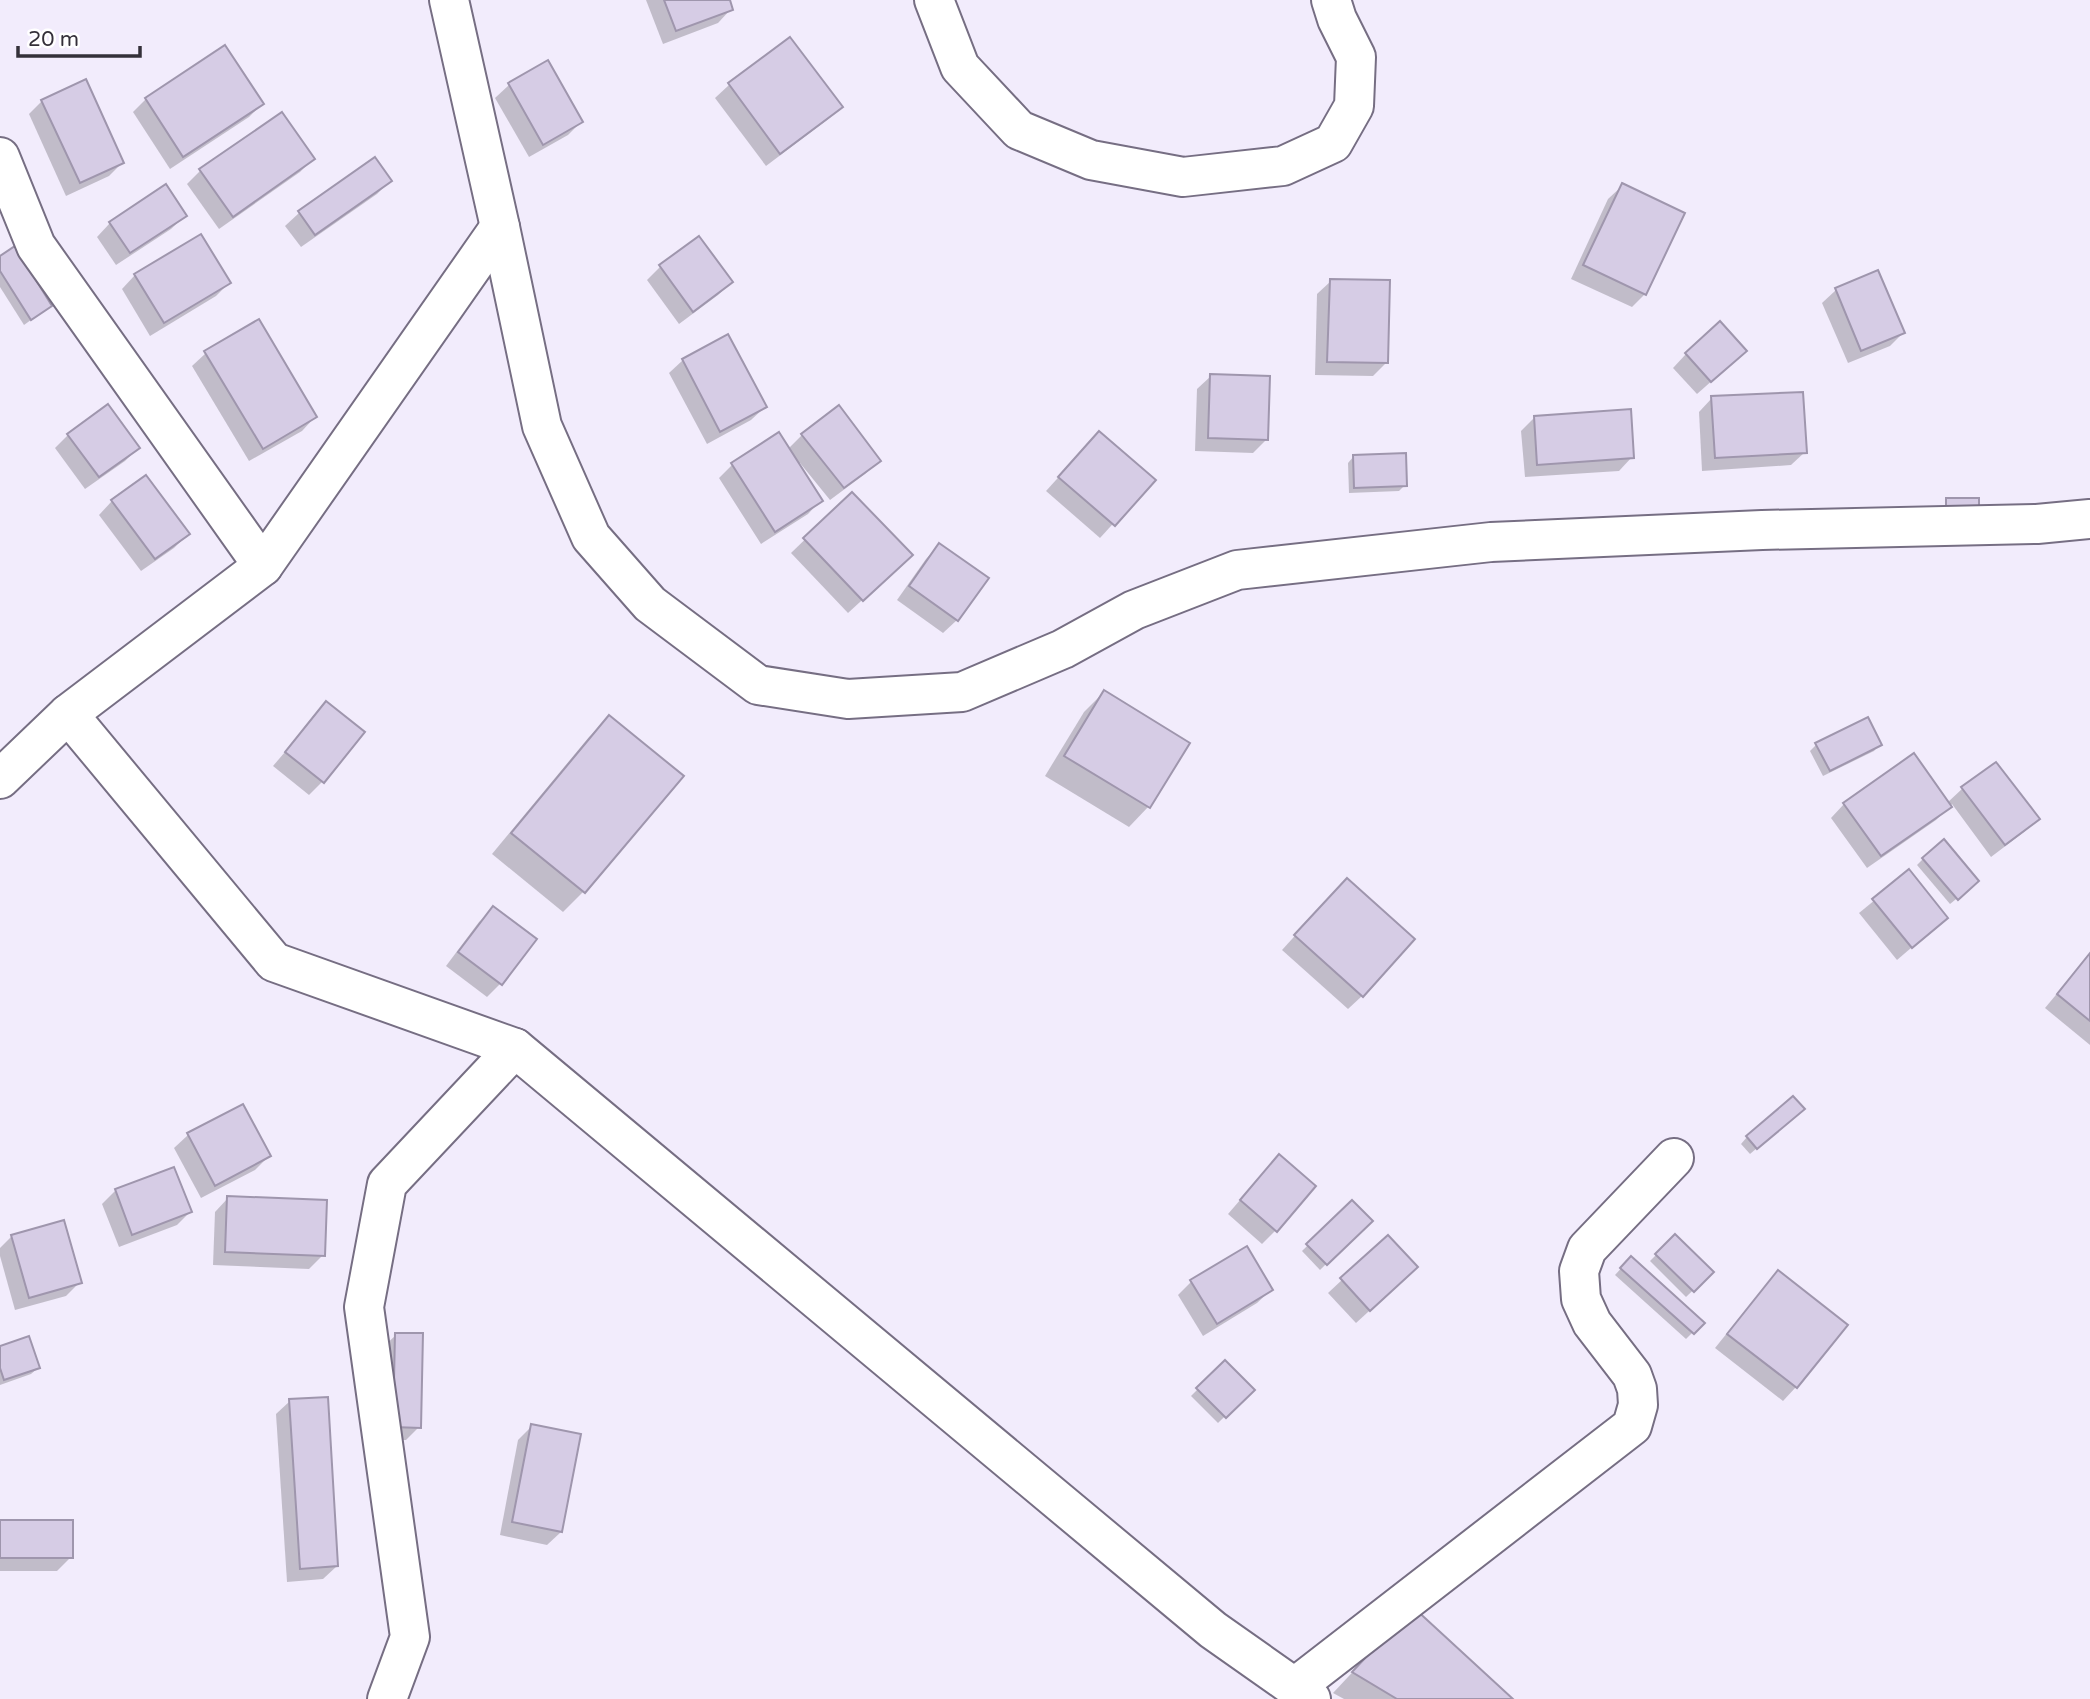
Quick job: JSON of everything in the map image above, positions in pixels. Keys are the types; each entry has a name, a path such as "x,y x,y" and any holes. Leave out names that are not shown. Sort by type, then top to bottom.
{"street":[{"path":"449,0 542,426 591,537 650,604 758,685 848,699 962,692 1063,649 1134,610 1237,570 1491,542 1762,530 2037,524 2090,519"},
{"path":"934,0 960,66 1019,130 1091,160 1183,177 1283,166 1333,143 1354,106 1356,57 1337,19 1331,0"},
{"path":"0,157 36,246 263,566"},
{"path":"0,779 68,714 263,566 500,228"},
{"path":"68,714 274,962 515,1048 1213,1630 1303,1693 1632,1426 1638,1405 1637,1389 1632,1375 1592,1323 1581,1299 1580,1271 1587,1249 1674,1158"},
{"path":"387,1699 410,1637 364,1307 387,1184 515,1048"}],"building":[{"path":"664,0 730,0 733,10 676,31"},
{"path":"790,37 843,107 780,154 728,83"},
{"path":"225,45 264,104 183,157 145,98"},
{"path":"548,60 583,122 543,145 508,83"},
{"path":"86,79 124,163 80,183 41,100"},
{"path":"282,112 315,159 233,217 199,169"},
{"path":"375,157 392,181 315,235 298,211"},
{"path":"1622,183 1685,213 1646,295 1583,265"},
{"path":"166,184 187,216 130,253 109,222"},
{"path":"201,234 231,283 164,323 134,274"},
{"path":"699,236 733,282 693,312 659,265"},
{"path":"15,246 52,306 31,320 0,271 0,256"},
{"path":"1878,270 1905,333 1861,351 1835,288"},
{"path":"1330,279 1390,280 1388,363 1327,362"},
{"path":"259,319 317,417 263,449 204,351"},
{"path":"1720,321 1747,351 1711,382 1685,353"},
{"path":"728,334 767,407 720,432 682,359"},
{"path":"1210,374 1270,376 1268,440 1208,438"},
{"path":"1803,392 1807,453 1715,458 1711,396"},
{"path":"108,404 140,448 99,477 67,434"},
{"path":"839,405 881,461 844,488 801,434"},
{"path":"1631,409 1634,458 1537,465 1534,416"},
{"path":"1099,431 1156,480 1115,526 1058,477"},
{"path":"779,432 823,501 775,532 731,463"},
{"path":"1406,453 1407,486 1354,488 1353,455"},
{"path":"146,475 190,534 155,559 111,500"},
{"path":"852,492 913,555 863,601 803,538"},
{"path":"1946,498 1979,498 1979,521 1946,521"},
{"path":"939,543 989,578 958,621 909,586"},
{"path":"1104,690 1190,743 1150,808 1064,756"},
{"path":"326,701 365,732 324,783 285,752"},
{"path":"609,715 684,776 585,893 511,833"},
{"path":"1868,717 1882,745 1830,771 1815,743"},
{"path":"1914,753 1952,807 1881,856 1843,803"},
{"path":"1996,762 2040,819 2005,845 1961,787"},
{"path":"1944,839 1979,881 1958,900 1922,858"},
{"path":"1909,869 1948,918 1912,948 1872,899"},
{"path":"1347,878 1415,939 1363,997 1294,935"},
{"path":"493,906 537,939 502,985 458,952"},
{"path":"2090,953 2090,1021 2057,994"},
{"path":"1793,1096 1805,1109 1757,1149 1746,1136"},
{"path":"243,1104 271,1156 215,1186 187,1133"},
{"path":"1279,1154 1316,1186 1277,1232 1240,1200"},
{"path":"174,1167 192,1212 132,1235 115,1189"},
{"path":"227,1196 327,1200 325,1256 225,1252"},
{"path":"1352,1200 1373,1221 1327,1265 1306,1244"},
{"path":"64,1220 82,1283 29,1298 11,1235"},
{"path":"1675,1234 1714,1272 1694,1292 1655,1254"},
{"path":"1388,1235 1418,1267 1370,1311 1340,1278"},
{"path":"1247,1246 1273,1290 1217,1324 1190,1280"},
{"path":"1631,1256 1705,1323 1694,1334 1620,1268"},
{"path":"1778,1270 1848,1325 1797,1388 1727,1334"},
{"path":"395,1333 423,1333 421,1428 393,1427"},
{"path":"29,1336 40,1368 4,1380 0,1368 0,1346"},
{"path":"1225,1360 1255,1390 1226,1418 1196,1388"},
{"path":"328,1397 338,1566 300,1569 289,1399"},
{"path":"531,1424 581,1434 562,1532 512,1522"},
{"path":"0,1520 73,1520 73,1558 0,1558"},
{"path":"1413,1607 1513,1699 1397,1699 1352,1672"}]}
